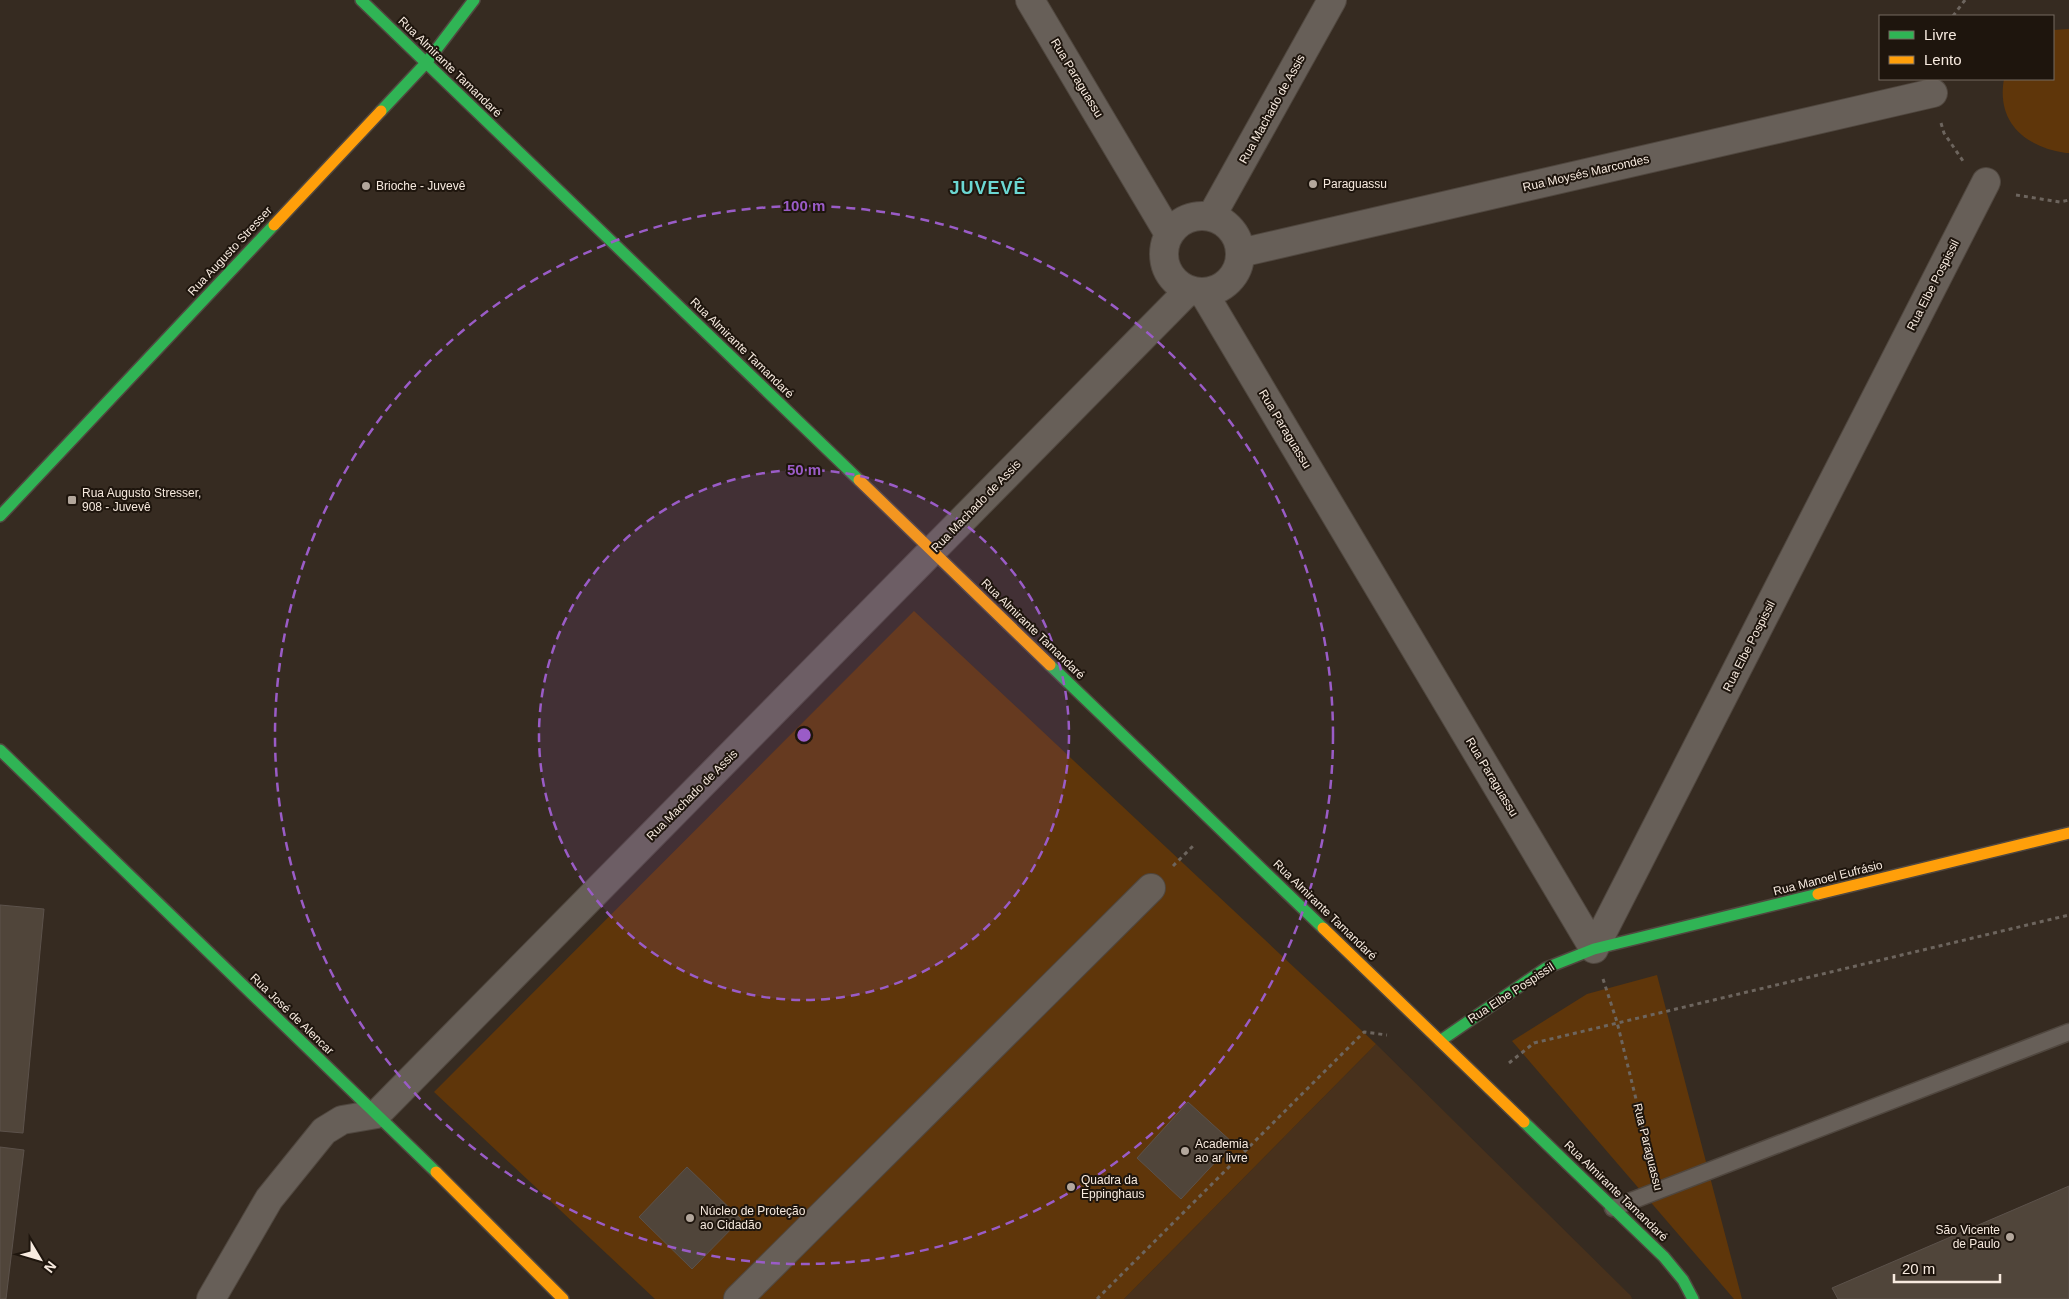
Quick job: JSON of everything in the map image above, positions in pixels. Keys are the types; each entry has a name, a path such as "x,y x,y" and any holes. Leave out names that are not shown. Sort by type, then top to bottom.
{"main road":[{"name":"Rua Almirante Tamandaré","path":"361,0 1664,1257 1683,1280 1693,1299"},
{"name":"Rua Augusto Stresser","path":"0,516 426,63 474,0"},
{"name":"Rua José de Alencar","path":"0,750 377,1114 564,1299"},
{"name":"Rua Manoel Eufrásio","path":"1594,949 2069,833"},
{"name":"Rua Elbe Pospissil","path":"1440,1041 1546,968 1564,959 1594,949"}],"street":[{"name":"Rua Paraguassu","path":"1030,0 1169,234"},
{"name":"Rua Machado de Assis","path":"1211,217 1332,0"},
{"name":"Rua Moysés Marcondes","path":"1240,253 1933,93"},
{"name":"Rua Elbe Pospissil","path":"1594,949 1986,182"},
{"path":"1199,216 1211,217 1223,222 1232,230 1238,241 1240,253 1238,265 1225,284 1196,291 1179,285 1171,277 1166,267 1164,256 1169,234 1177,225 1199,216"},
{"name":"Rua Paraguassu","path":"1196,291 1594,949"},
{"name":"Rua Machado de Assis","path":"377,1114 932,551 1196,291"},
{"path":"738,1299 1151,888"},
{"path":"211,1299 269,1199 324,1131 342,1120 377,1114"}],"lane":[{"path":"1613,1208 2069,1032"}],"path":[{"path":"1955,15 1965,0"},
{"path":"1151,888 1215,824"},
{"path":"1534,1044 1617,1022 2069,915"},
{"name":"Rua Paraguassu","path":"1594,949 1617,1022 1659,1190"},
{"path":"1097,1299 1364,1032 1440,1041"}],"shaded area":[{"path":"2069,29 2069,153 2052,150 2027,139 2010,120 2005,108 2003,95 2004,80 2054,80 2054,30"},
{"path":"914,611 1376,1044 1124,1299 655,1299 434,1092"},
{"path":"1657,975 1742,1299 1734,1299 1512,1041 1587,994"},
{"path":"1376,1044 1631,1296 1632,1299 1124,1299"}],"building":[{"path":"0,905 44,909 23,1133 0,1131"},
{"name":"Academia ao ar livre","path":"1188,1102 1233,1143 1181,1199 1137,1158"},
{"path":"0,1147 24,1150 6,1299 0,1299"},
{"name":"Núcleo de Proteção ao Cidadão","path":"687,1167 741,1219 692,1269 639,1217"},
{"name":"São Vicente de Paulo","path":"2069,1186 2069,1299 1838,1299 1832,1288"}],"traffic: fast":[{"path":"361,0 859,480"},
{"path":"381,111 426,63 474,0"},
{"path":"0,516 274,225"},
{"path":"1050,665 1323,928"},
{"path":"0,750 436,1172"},
{"path":"1440,1041 1546,968 1594,949 1818,894"},
{"path":"1524,1122 1664,1257 1683,1280 1693,1299"}],"traffic: slow":[{"path":"274,225 381,111"},
{"path":"859,480 1050,665"},
{"path":"1818,894 2069,833"},
{"path":"1323,928 1524,1122"},
{"path":"436,1172 563,1299"}],"place":[{"name":"Paraguassu","path":"1313,184"},
{"name":"Brioche - Juvevê","path":"366,186"},
{"name":"Rua Augusto Stresser, 908 - Juvevê","path":"72,500"},
{"name":"Academia ao ar livre","path":"1185,1151"},
{"name":"Quadra da Eppinghaus","path":"1071,1187"},
{"name":"Núcleo de Proteção ao Cidadão","path":"690,1218"},
{"name":"São Vicente de Paulo","path":"2010,1237"}],"district":[{"name":"JUVEVÊ","path":"988,188"}]}
